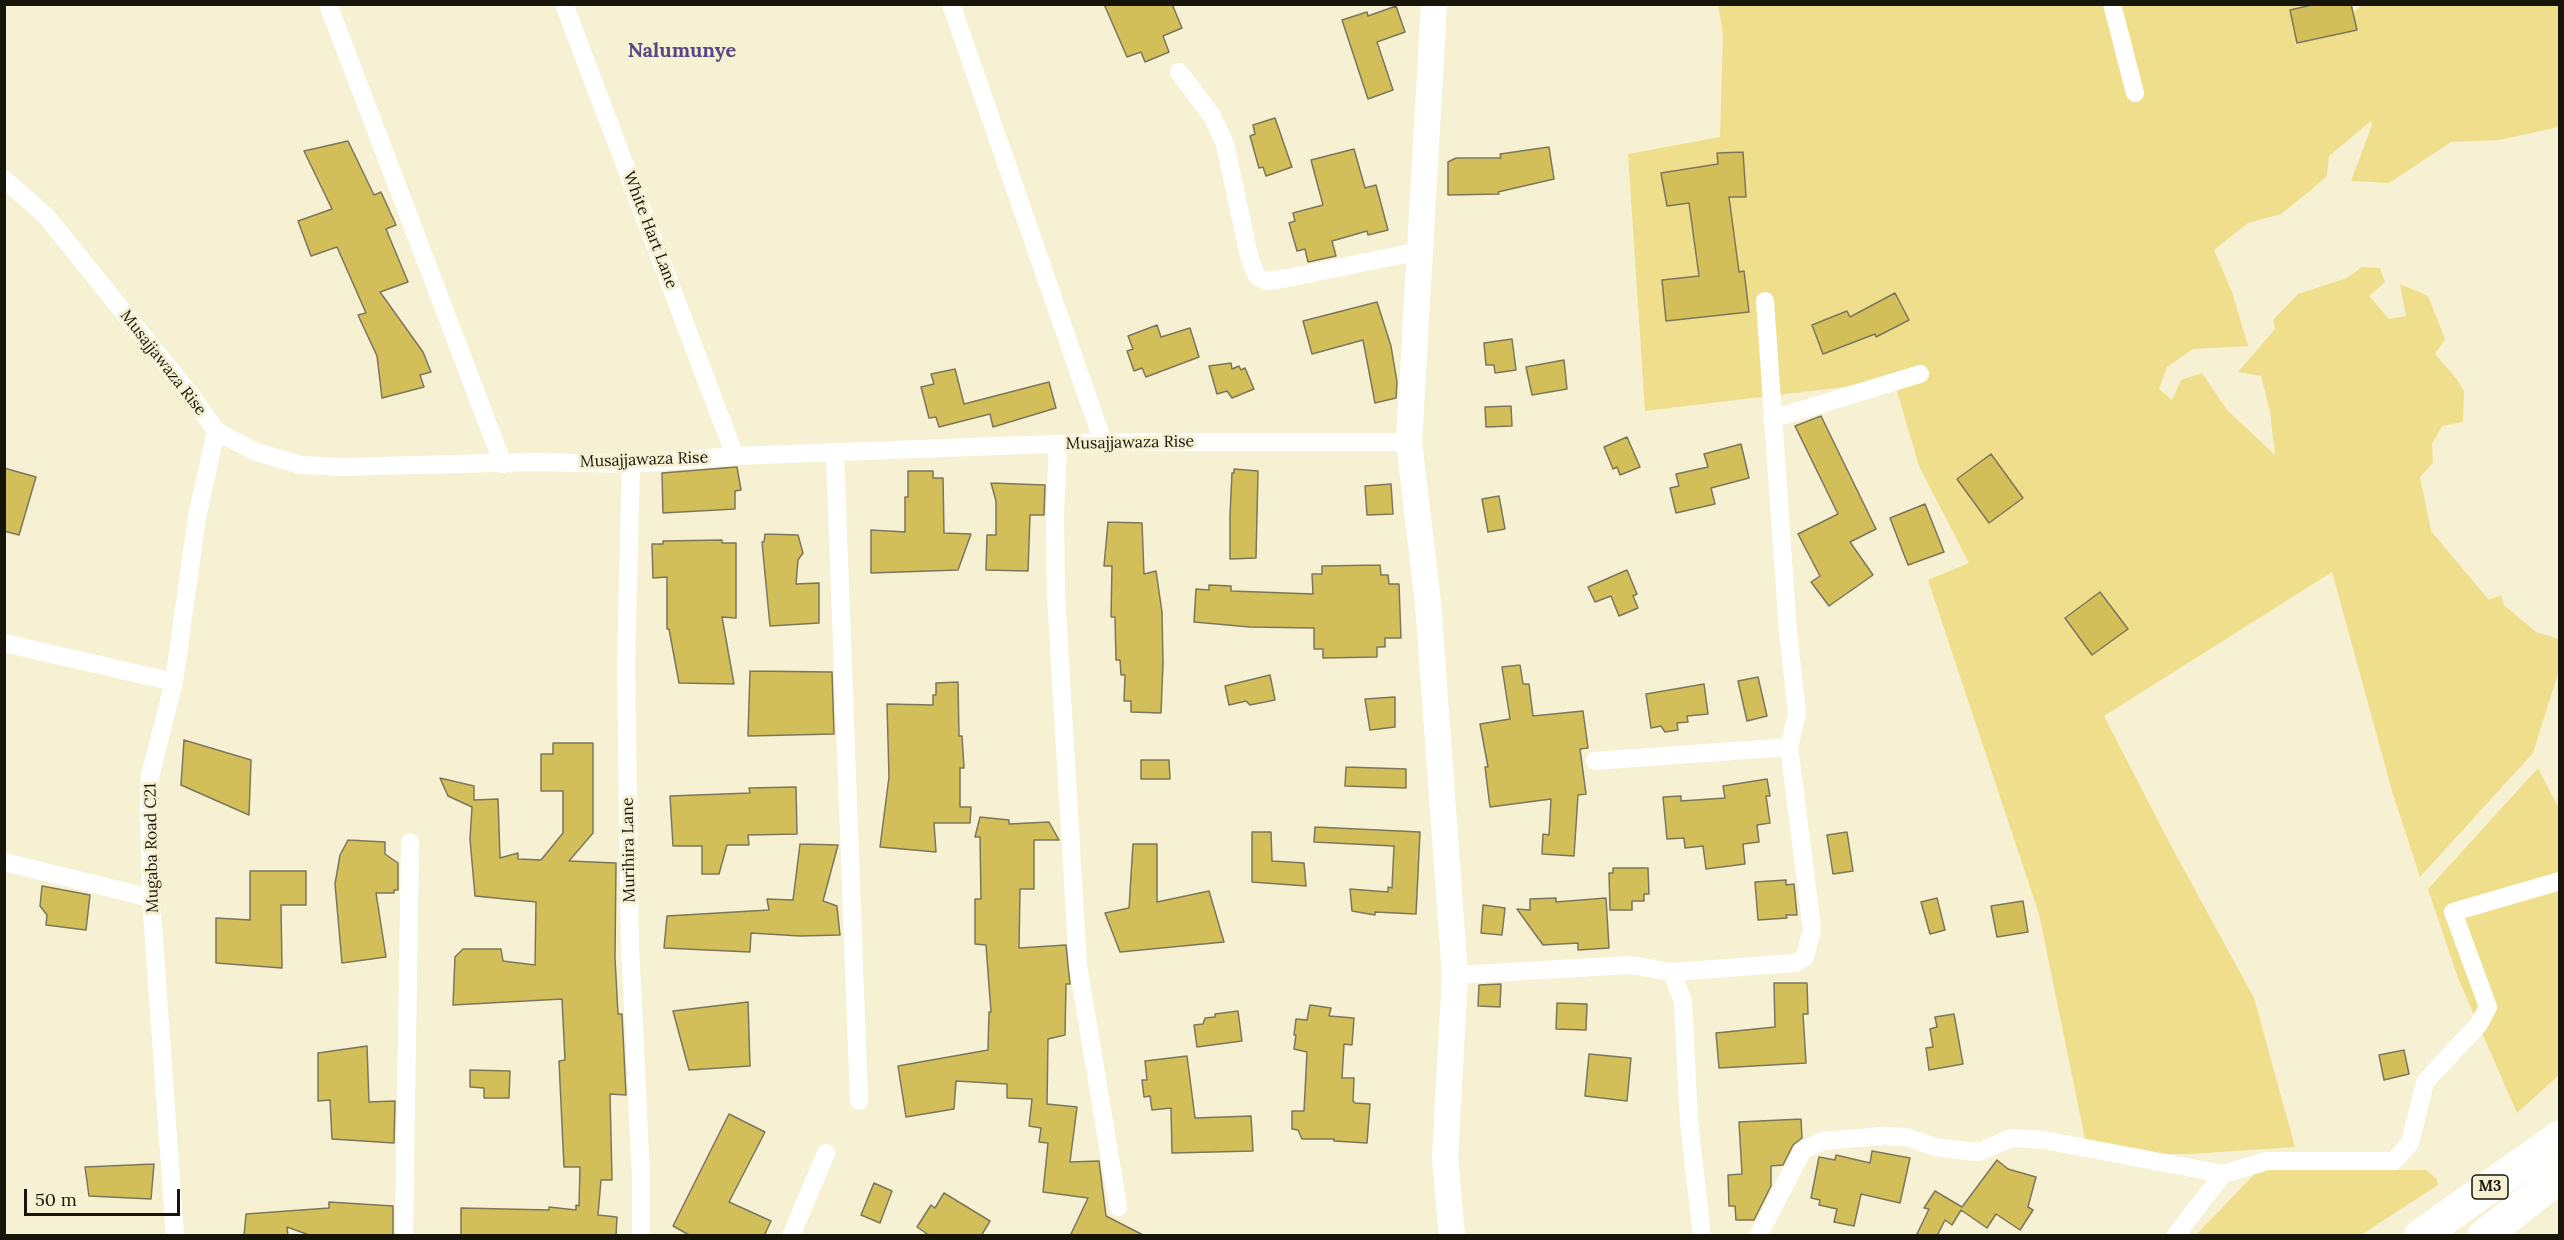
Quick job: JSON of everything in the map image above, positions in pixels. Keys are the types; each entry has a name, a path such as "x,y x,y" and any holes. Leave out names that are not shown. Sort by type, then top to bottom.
{"highway":[{"name":"M3","path":"2420,1236 2559,1137"},
{"name":"M3","path":"2484,1236 2559,1176"}],"street":[{"path":"328,4 503,464"},
{"name":"White Hart Lane","path":"564,4 735,456"},
{"path":"951,4 1103,442"},
{"path":"1434,4 1409,441 1428,603 1455,975 1445,1158 1452,1236"},
{"path":"2112,4 2135,93"},
{"path":"1179,72 1212,116 1225,144 1250,260 1257,276 1266,281 1282,279 1420,251"},
{"name":"Musajjawaza Rise","path":"4,179 46,216 193,398 216,431 256,452 301,465 342,467 533,462 631,464 735,456 835,454 1103,442 1409,441"},
{"path":"1455,975 1631,965 1672,972 1796,963 1805,957 1812,929 1789,747 1797,713 1772,419 1765,301"},
{"path":"1772,419 1920,374"},
{"name":"Mugaba Road C21","path":"175,1236 151,898 150,776 174,682 197,517 216,431"},
{"path":"1058,444 1055,514 1056,596 1078,965 1118,1207"},
{"path":"835,454 859,1101"},
{"name":"Murihira Lane","path":"631,464 626,665 630,944 641,1177 641,1236"},
{"path":"4,643 174,682"},
{"path":"1595,760 1789,747"},
{"path":"404,1236 410,842"},
{"path":"4,862 151,898"},
{"path":"1758,1236 1799,1155 1803,1150 1823,1141 1883,1136 1906,1137 1935,1147 1973,1152 2011,1138 2044,1140 2223,1174 2267,1161 2394,1161 2410,1143 2425,1082 2479,1024 2488,1007 2452,912 2559,881"},
{"path":"1672,972 1683,1002 1689,1122 1702,1236"},
{"path":"791,1236 826,1153"},
{"path":"2175,1236 2223,1174"}],"shaded area":[{"path":"2312,4 2339,29 2359,5 2559,5 2559,127 2499,140 2451,142 2389,183 2351,181 2372,125 2371,121 2329,156 2327,176 2311,190 2281,214 2248,223 2214,250 2232,292 2248,346 2193,349 2167,367 2159,389 2172,400 2181,380 2202,373 2227,410 2275,455 2270,411 2261,376 2238,372 2275,329 2273,320 2298,294 2347,278 2362,267 2380,268 2385,282 2369,296 2389,319 2406,316 2400,284 2428,296 2445,339 2435,354 2464,391 2463,422 2442,426 2432,444 2433,463 2420,477 2431,531 2489,600 2501,595 2504,605 2536,632 2559,639 2559,670 2533,753 2420,877 2392,791 2332,572 2104,716 2254,998 2295,1147 2191,1154 2088,1154 2039,914 1928,580 1969,563 1919,466 1894,381 1645,411 1628,154 1720,137 1723,34 1718,5"},
{"path":"2538,768 2559,809 2559,1075 2517,1113 2458,978 2428,889"},
{"path":"2267,1161 2343,1170 2426,1170 2437,1179 2438,1185 2361,1235 2195,1236"}],"building":[{"path":"1104,4 1172,4 1182,28 1163,36 1169,52 1145,62 1141,52 1127,57"},
{"path":"2316,4 2351,4 2357,30 2297,43 2290,10"},
{"path":"1396,6 1405,32 1377,42 1393,90 1368,99 1342,20 1367,12 1368,16"},
{"path":"1275,118 1292,167 1266,176 1263,167 1259,168 1250,136 1255,134 1253,125"},
{"path":"348,141 374,195 381,192 396,225 386,229 408,282 380,292 423,352 431,372 420,375 424,387 382,398 377,356 358,315 366,313 337,247 311,256 298,221 332,209 304,151"},
{"path":"1549,147 1554,179 1498,192 1499,194 1448,195 1448,162 1456,158 1501,158 1500,154"},
{"path":"1354,149 1365,188 1376,185 1388,230 1368,235 1367,231 1332,241 1336,256 1308,262 1305,249 1297,251 1289,223 1295,221 1293,213 1323,205 1311,160"},
{"path":"1743,152 1746,197 1729,197 1739,272 1744,271 1749,312 1666,321 1662,280 1699,276 1689,203 1667,206 1661,173 1718,164 1717,153"},
{"path":"1895,293 1909,320 1876,337 1875,334 1823,354 1812,325 1847,311 1850,317"},
{"path":"1377,302 1391,346 1397,382 1396,398 1375,403 1363,340 1312,354 1303,321"},
{"path":"1157,325 1161,337 1190,328 1199,357 1146,377 1142,368 1134,371 1127,351 1133,349 1128,336"},
{"path":"1512,339 1516,370 1495,373 1494,365 1486,365 1484,343"},
{"path":"1564,360 1567,389 1532,395 1526,367"},
{"path":"1231,363 1232,369 1239,366 1241,370 1245,368 1254,389 1232,398 1227,391 1217,394 1209,366"},
{"path":"955,369 964,404 1049,382 1056,408 993,427 990,414 939,427 936,417 929,418 921,387 934,384 931,374"},
{"path":"1511,406 1512,426 1486,427 1485,407"},
{"path":"1821,416 1876,529 1850,542 1873,575 1829,606 1811,582 1820,576 1798,534 1838,514 1795,426"},
{"path":"1627,437 1640,467 1620,475 1617,467 1613,469 1604,447"},
{"path":"1741,444 1749,478 1711,488 1715,504 1676,513 1670,488 1679,486 1676,474 1708,467 1704,454"},
{"path":"1991,454 2023,498 1989,523 1957,479"},
{"path":"737,467 741,490 735,491 735,509 663,513 662,473"},
{"path":"4,468 36,477 19,535 4,531"},
{"path":"1234,469 1258,471 1256,558 1230,559 1230,515"},
{"path":"908,471 933,471 933,478 943,478 944,533 971,534 958,570 871,573 871,530 905,532"},
{"path":"991,483 1045,485 1044,515 1030,515 1028,571 986,570 987,535 996,535 996,501"},
{"path":"1391,484 1393,514 1367,515 1365,486"},
{"path":"1499,496 1505,529 1488,532 1482,499"},
{"path":"1925,504 1944,552 1908,565 1890,518"},
{"path":"1108,522 1142,523 1144,574 1156,571 1162,612 1161,713 1131,712 1131,701 1124,701 1125,675 1121,675 1120,660 1116,660 1115,617 1111,617 1112,566 1104,566"},
{"path":"765,534 798,535 803,553 798,560 796,584 819,583 819,623 770,626 762,542 764,542"},
{"path":"722,540 722,543 736,543 736,618 722,617 734,684 679,683 669,629 667,629 667,577 653,578 652,544 663,544 663,541"},
{"path":"1380,565 1381,575 1388,575 1389,584 1399,584 1401,638 1385,638 1385,647 1377,647 1377,657 1323,658 1323,649 1314,649 1314,628 1250,627 1194,622 1196,589 1209,590 1209,585 1231,586 1231,591 1313,594 1312,574 1322,574 1322,566"},
{"path":"1627,570 1637,594 1633,596 1638,608 1619,616 1611,596 1595,602 1588,587"},
{"path":"2100,592 2128,629 2092,655 2065,618"},
{"path":"1520,665 1523,684 1529,684 1533,716 1583,711 1588,748 1580,749 1586,794 1578,795 1574,856 1542,854 1543,834 1549,835 1551,799 1490,807 1485,767 1488,767 1480,724 1510,719 1502,667"},
{"path":"750,671 832,672 834,734 748,736"},
{"path":"1270,675 1275,700 1250,705 1246,701 1229,705 1225,686"},
{"path":"1758,677 1767,716 1747,721 1738,681"},
{"path":"958,682 959,736 962,736 964,768 960,768 960,807 971,807 970,823 934,823 936,852 880,847 889,777 887,704 933,705 936,683"},
{"path":"1704,684 1708,714 1687,716 1688,722 1677,723 1678,730 1665,732 1661,726 1651,728 1646,694"},
{"path":"1395,697 1395,727 1370,730 1365,699"},
{"path":"184,740 251,760 249,815 181,785"},
{"path":"553,743 593,743 593,833 569,861 616,863 615,958 618,1014 622,1014 626,1095 610,1094 612,1180 601,1180 598,1215 617,1217 616,1236 461,1236 461,1208 549,1210 549,1207 576,1210 576,1205 579,1206 580,1167 564,1167 559,1061 565,1060 562,999 453,1005 455,957 463,949 501,949 503,961 535,965 536,902 475,896 470,839 472,807 448,796 440,778 474,786 474,800 498,799 500,858 518,853 518,859 541,860 563,833 563,791 541,791 541,754 553,754"},
{"path":"1141,760 1169,760 1170,779 1141,779"},
{"path":"1346,767 1406,769 1406,788 1345,786"},
{"path":"1767,779 1770,796 1766,796 1770,823 1757,825 1759,842 1743,844 1745,864 1706,869 1703,846 1685,848 1684,838 1667,839 1663,797 1681,796 1681,801 1725,798 1723,786"},
{"path":"796,787 797,834 748,835 749,845 727,845 719,874 702,874 702,846 673,846 670,796 750,793 749,788"},
{"path":"980,817 1009,820 1009,824 1049,822 1059,840 1034,840 1034,889 1020,889 1019,948 1066,945 1070,984 1066,984 1065,1035 1048,1039 1047,1104 1077,1107 1070,1162 1099,1161 1106,1216 1145,1236 1070,1236 1088,1198 1043,1192 1048,1143 1039,1142 1041,1128 1029,1126 1032,1099 1007,1098 1007,1084 956,1081 954,1109 906,1117 898,1066 988,1050 989,1012 991,1012 986,945 975,944 975,899 981,899 980,837 975,837"},
{"path":"1315,827 1420,832 1416,914 1375,912 1375,915 1352,911 1350,889 1388,892 1388,887 1392,888 1394,846 1314,842"},
{"path":"1252,832 1271,832 1272,861 1304,863 1306,886 1252,882"},
{"path":"1847,832 1853,871 1833,874 1827,835"},
{"path":"348,840 385,842 385,854 398,863 398,890 394,890 394,893 376,893 386,957 342,963 335,884 340,855"},
{"path":"800,844 838,845 823,901 837,906 840,935 800,936 751,933 750,952 664,948 667,916 769,910 767,899 793,900"},
{"path":"1133,844 1157,844 1157,902 1209,891 1224,942 1120,952 1105,913 1129,908"},
{"path":"1613,868 1648,868 1649,894 1644,894 1644,901 1632,901 1632,910 1610,910 1609,873 1613,873"},
{"path":"250,871 306,871 306,905 281,905 282,968 216,963 216,918 250,920"},
{"path":"1786,880 1786,885 1794,884 1797,915 1758,920 1755,882"},
{"path":"42,886 90,895 86,930 46,925 47,915 40,906"},
{"path":"1556,898 1556,902 1606,898 1609,948 1578,950 1578,943 1543,945 1517,909 1530,910 1530,899"},
{"path":"1937,898 1945,930 1930,934 1921,902"},
{"path":"2023,901 2028,932 1997,937 1991,906"},
{"path":"1483,905 1505,908 1502,935 1481,933"},
{"path":"1774,983 1807,983 1808,1014 1803,1014 1806,1063 1719,1068 1716,1033 1775,1027"},
{"path":"1501,984 1500,1007 1478,1006 1479,985"},
{"path":"748,1002 750,1066 689,1070 673,1011"},
{"path":"1557,1003 1587,1004 1586,1030 1556,1029"},
{"path":"1310,1005 1331,1008 1329,1016 1354,1018 1352,1045 1344,1044 1342,1078 1354,1078 1353,1101 1355,1103 1370,1104 1367,1143 1334,1141 1334,1139 1302,1139 1298,1130 1292,1129 1292,1111 1304,1111 1307,1052 1294,1049 1296,1019 1307,1020"},
{"path":"1238,1011 1242,1041 1197,1047 1194,1025 1203,1024 1205,1018 1215,1017 1215,1014"},
{"path":"1954,1014 1963,1064 1929,1070 1926,1048 1933,1047 1930,1029 1937,1027 1935,1017"},
{"path":"367,1046 369,1102 395,1101 394,1143 332,1139 330,1100 318,1101 318,1053"},
{"path":"2404,1050 2409,1074 2384,1080 2379,1055"},
{"path":"1589,1054 1631,1058 1627,1101 1585,1096"},
{"path":"1187,1056 1195,1118 1251,1116 1253,1151 1172,1153 1171,1108 1152,1110 1150,1096 1144,1097 1142,1080 1147,1080 1145,1061"},
{"path":"470,1070 510,1071 509,1098 484,1098 484,1088 470,1087"},
{"path":"729,1114 765,1132 729,1202 771,1221 764,1236 691,1236 673,1226"},
{"path":"1801,1119 1802,1138 1793,1145 1783,1165 1771,1166 1771,1186 1754,1220 1736,1220 1735,1206 1729,1206 1728,1175 1742,1174 1739,1122"},
{"path":"1872,1151 1910,1158 1900,1203 1861,1194 1854,1226 1834,1222 1837,1209 1819,1205 1820,1200 1811,1198 1819,1157 1835,1160 1836,1155 1870,1163"},
{"path":"1997,1160 2008,1169 2036,1177 2028,1207 2033,1210 2020,1230 1996,1214 1987,1228 1961,1210 1952,1225 1945,1220 1937,1236 1916,1236 1929,1209 1924,1208 1935,1191 1962,1207"},
{"path":"154,1164 151,1199 89,1196 85,1167"},
{"path":"874,1183 892,1191 880,1223 861,1215"},
{"path":"944,1193 990,1221 981,1236 930,1236 917,1227 931,1205 935,1208"},
{"path":"329,1202 393,1206 393,1236 312,1236 287,1227 288,1236 244,1236 246,1214 329,1208"}],"district":[{"name":"Nalumunye","path":"682,51"}]}
